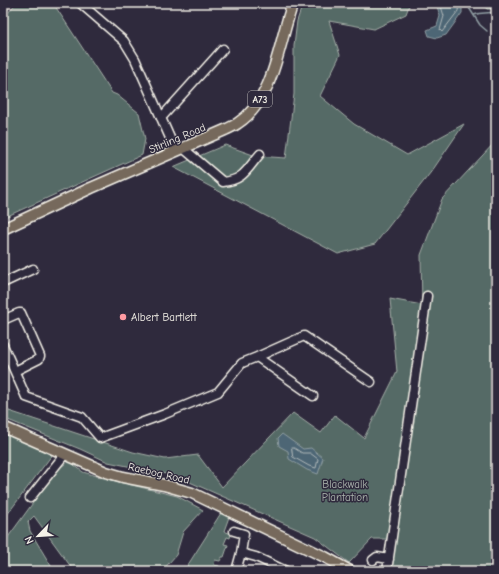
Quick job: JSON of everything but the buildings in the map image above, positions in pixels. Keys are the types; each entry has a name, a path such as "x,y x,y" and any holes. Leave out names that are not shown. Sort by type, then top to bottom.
{"main road":[{"name":"Stirling Road","path":"3,229 239,122 252,111 266,88 273,70 293,3"},
{"name":"Raebog Road","path":"3,427 112,473 192,493 326,557 350,571"}],"street":[{"path":"80,3 124,41 135,59 161,118 179,150 223,182 233,181 240,177 260,154"},
{"path":"161,118 223,49"},
{"path":"3,283 34,269"},
{"path":"387,571 427,296"},
{"path":"3,320 21,313 40,356 39,359 15,371"},
{"path":"3,345 26,397 82,417 100,438 165,414 218,392 242,363 304,336 371,382"},
{"path":"257,357 313,396"},
{"path":"30,498 65,454"},
{"path":"234,531 244,534 241,554 236,571"},
{"path":"241,554 256,557 286,571"},
{"path":"373,560 377,557 389,559"}],"green space":[{"path":"16,3 53,3 112,93 117,95 139,113 145,139 142,155 3,218 3,19"},
{"path":"303,3 410,3 406,14 374,29 329,21 340,55 320,96 354,124 407,155 464,124 434,168 375,244 338,254 173,167 225,145 256,156 286,158 294,94 294,46 297,21"},
{"path":"480,3 496,3 496,9 487,9"},
{"name":"Blackwalk Plantation","path":"496,141 496,571 383,571 387,539 372,539 349,563 315,537 176,476 108,462 3,418 3,409 133,452 165,459 198,455 222,487 293,413 321,433 335,415 364,438 397,372 390,299 422,305 421,255 442,199"},
{"path":"3,433 52,455 3,520"},
{"path":"69,461 83,472 177,496 203,510 183,532 176,555 162,571 74,571 34,516 28,522 30,531 54,571 3,571 3,544 57,470"},
{"path":"221,513 229,517 224,531 231,534 230,538 227,537 224,544 228,545 224,557 222,557 220,561 215,560 214,565 219,566 218,570 221,571 184,571"}],"water":[{"path":"436,3 462,4 462,13 446,35 437,38 429,36 427,30 437,26 440,16"},
{"path":"282,434 303,449 311,448 323,458 318,474 307,470 289,459 288,451 279,446 278,438"}],"waterway":[{"path":"466,3 480,25 487,31"},
{"path":"474,15 496,11"}],"place":[{"name":"Albert Bartlett","path":"123,317"}]}
